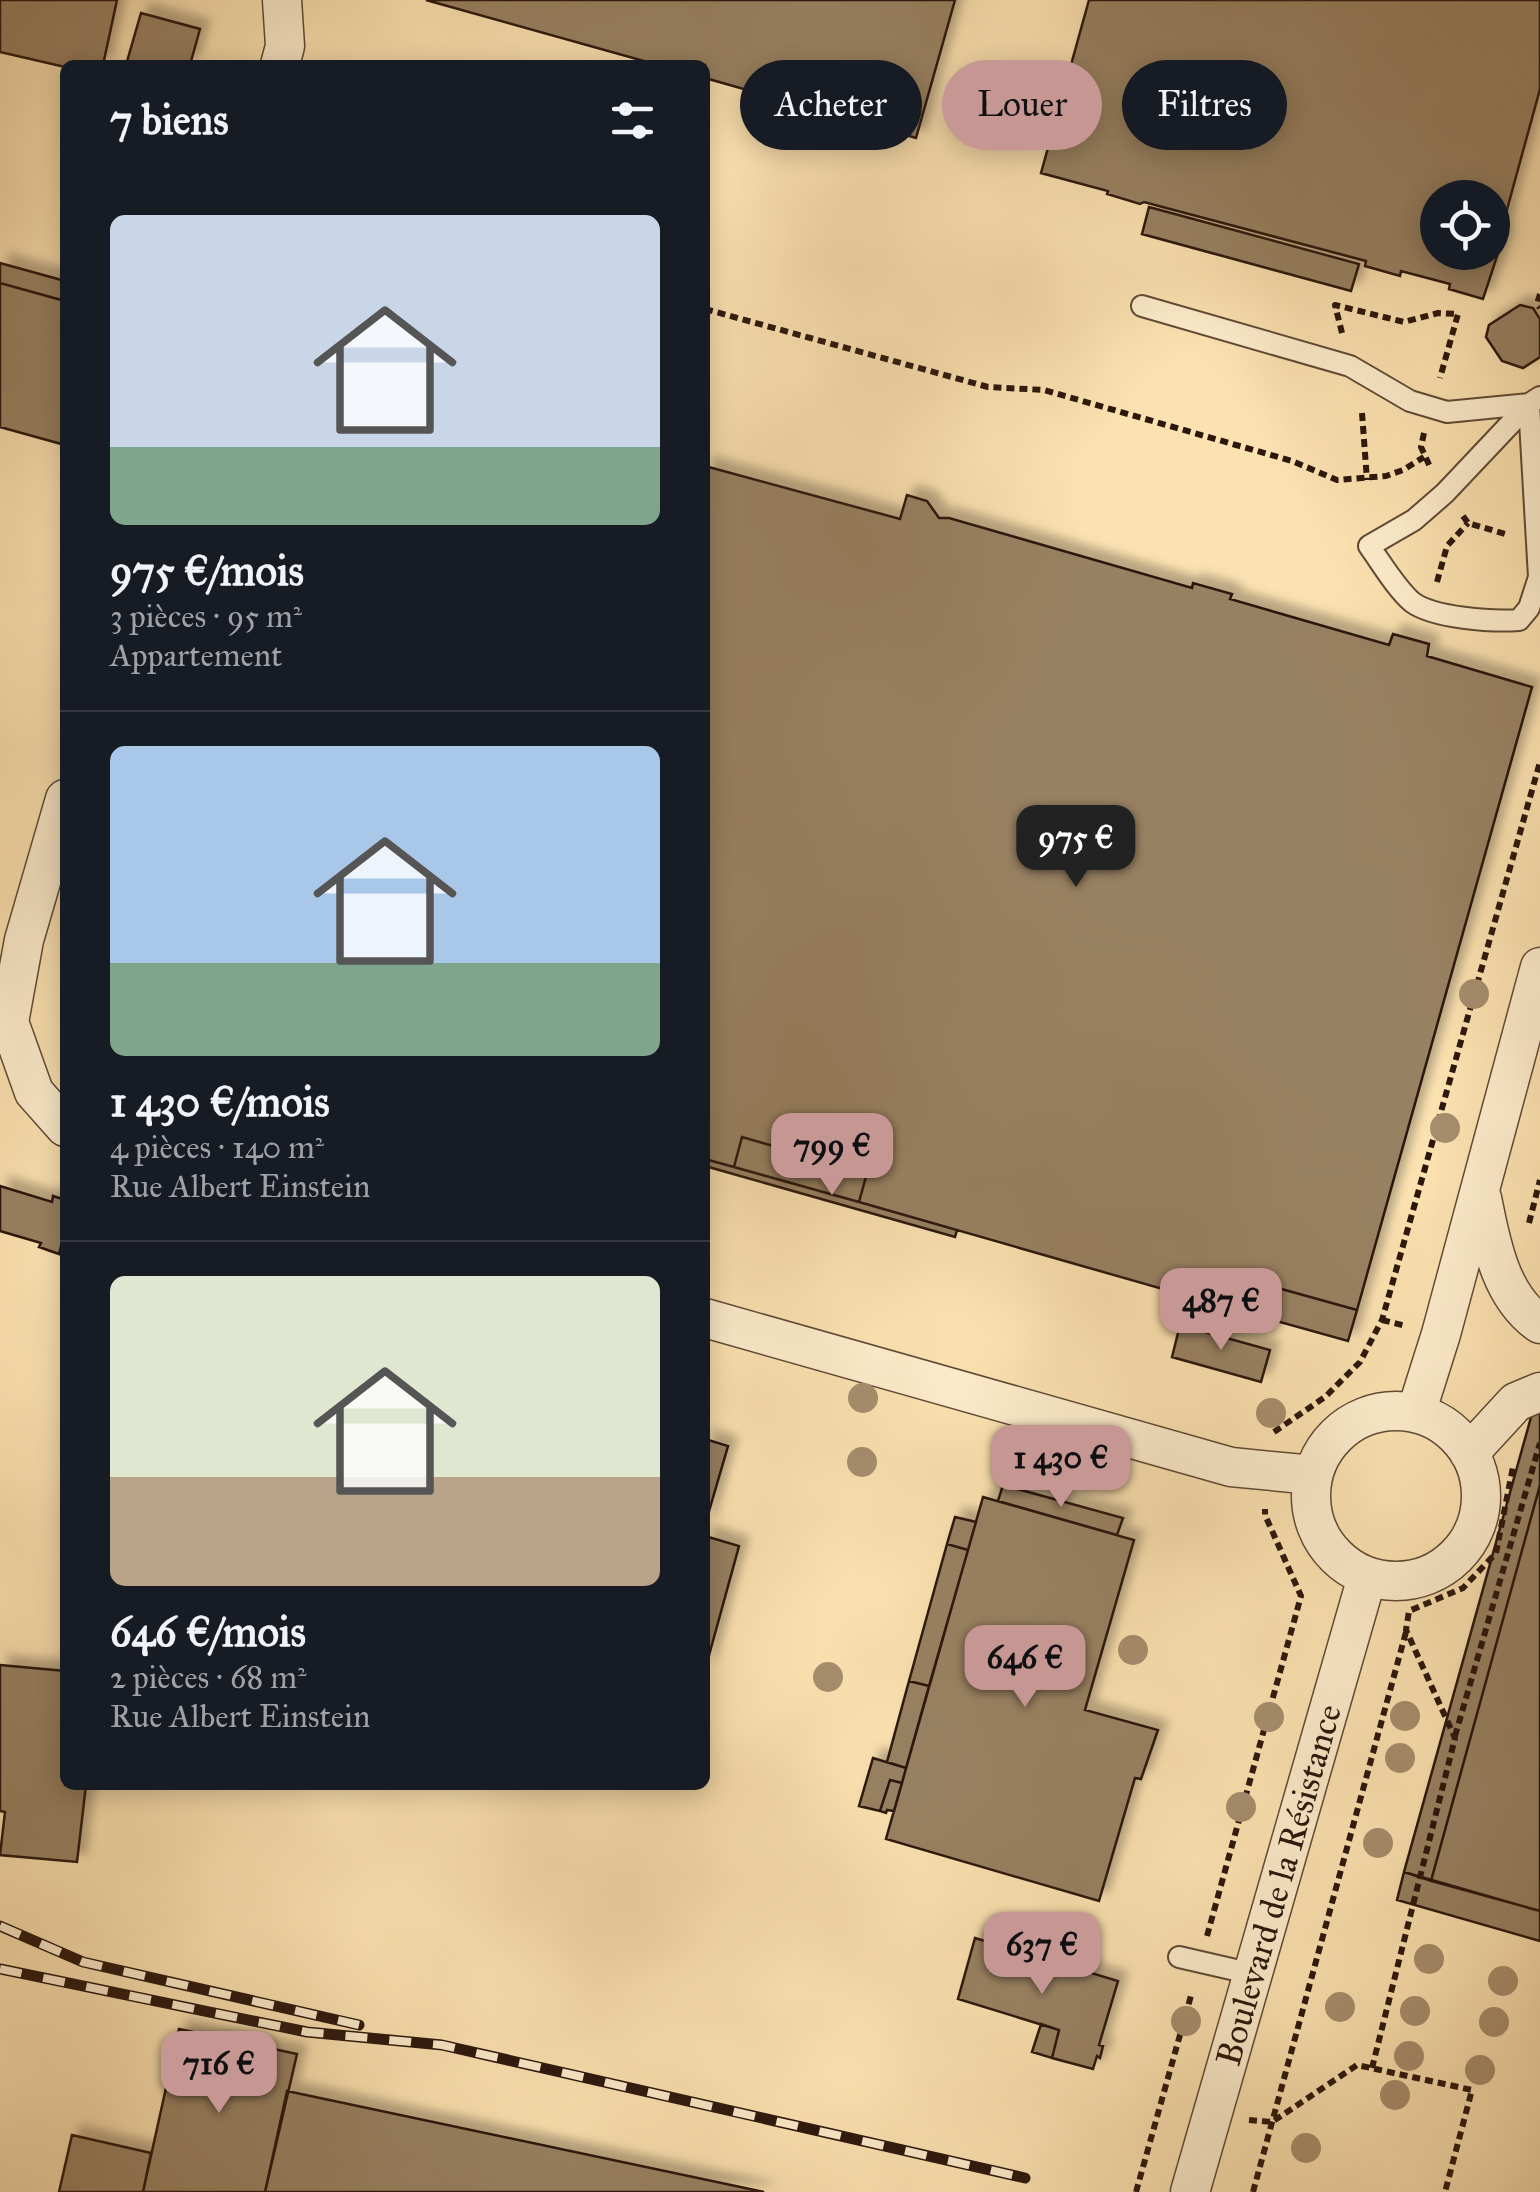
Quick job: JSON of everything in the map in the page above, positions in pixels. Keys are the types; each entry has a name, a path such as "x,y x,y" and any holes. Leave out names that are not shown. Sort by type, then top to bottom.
{"street":[{"path":"281,60 285,46 282,0"},
{"path":"60,816 24,940 9,1022 34,1092 60,1122"},
{"path":"1416,1413 1540,966"},
{"path":"1480,1186 1492,1252 1511,1292 1528,1316 1540,1324"},
{"path":"710,1319 1230,1467 1313,1476"},
{"path":"1469,1453 1516,1402 1540,1392"},
{"path":"1389,1411 1416,1413 1455,1435 1469,1453 1479,1478 1480,1506 1472,1533 1457,1556 1434,1572 1391,1582 1367,1577 1332,1553 1318,1530 1311,1503 1313,1476 1324,1451 1341,1431 1364,1417 1389,1411"},
{"name":"Boulevard de la Résistance","path":"1190,2192 1367,1577"}],"lane":[{"path":"1142,306 1350,366 1410,401 1447,412 1534,400"},
{"path":"1534,400 1540,577 1530,608 1519,620 1503,622 1428,611 1411,601 1369,546 1414,520 1445,494 1534,400"},
{"path":"1178,1956 1252,1974"}],"path":[{"path":"1540,294 1540,308"},
{"path":"710,311 988,387 1044,390 1292,461 1337,480 1368,480 1403,470 1424,457"},
{"path":"1362,413 1368,480"},
{"path":"1372,2068 1455,1738 1540,1443"},
{"path":"1253,2192 1408,1611 1463,1588 1496,1553 1514,1458"},
{"path":"1406,1630 1455,1738"},
{"path":"1162,2100 1212,2116 1272,2122 1357,2065 1472,2090 1445,2192"}],"building":[{"path":"0,0 117,0 104,60 60,60 60,66 0,52"},
{"path":"426,0 955,0 922,117 922,60 740,60 740,88 710,79 710,60 640,60"},
{"path":"1089,0 1540,0 1540,89 1510,198 1510,180 1420,180 1420,270 1493,270 1483,299 1449,289 1450,284 1401,271 1400,276 1365,266 1366,261 1140,204 1107,194 1108,191 1041,173 1047,150 1102,150 1102,60 1072,60"},
{"path":"141,13 200,29 191,60 127,60"},
{"path":"1149,207 1359,264 1351,291 1142,234"},
{"path":"0,263 60,280 60,300 0,283"},
{"path":"0,283 60,300 60,444 0,427"},
{"path":"1520,305 1533,308 1540,319 1540,357 1523,368 1502,361 1486,337 1489,325"},
{"path":"710,467 900,519 907,495 927,501 939,518 1192,588 1193,583 1232,594 1230,599 1389,645 1393,634 1429,644 1427,656 1532,687 1357,1310 1224,1273 1187,1296 859,1202 867,1173 742,1137 734,1167 710,1160"},
{"path":"742,1137 867,1173 859,1202 734,1167"},
{"path":"710,1160 957,1230 955,1237 710,1167"},
{"path":"0,1186 52,1202 53,1196 60,1198 59,1254 39,1247 41,1243 0,1231"},
{"path":"1224,1273 1357,1310 1348,1341 1187,1296"},
{"path":"1180,1325 1270,1350 1261,1382 1172,1357"},
{"path":"1540,1385 1540,1485 1431,1881 1404,1872"},
{"path":"710,1441 728,1446 710,1508"},
{"path":"1003,1485 1123,1518 1117,1535 998,1501"},
{"path":"1540,1485 1540,1911 1431,1881"},
{"path":"983,1497 1134,1540 1085,1710 1158,1730 1141,1779 1135,1778 1099,1901 886,1839"},
{"path":"955,1517 976,1522 968,1550 947,1544"},
{"path":"710,1537 739,1546 710,1652"},
{"path":"947,1544 968,1550 929,1686 909,1681"},
{"path":"0,1665 60,1671 60,1790 85,1790 77,1862 0,1855 5,1812 0,1811"},
{"path":"909,1681 929,1686 906,1768 887,1762"},
{"path":"873,1758 906,1768 902,1783 890,1780 880,1811 859,1806"},
{"path":"890,1780 902,1783 894,1811 886,1813 880,1811"},
{"path":"1404,1872 1540,1911 1540,1941 1397,1900"},
{"path":"975,1938 1118,1981 1099,2045 1103,2046 1100,2058 1097,2056 1093,2069 1052,2058 1059,2030 958,1999"},
{"path":"1041,2024 1059,2030 1052,2058 1032,2052"},
{"path":"179,2029 297,2054 265,2192 143,2192"},
{"path":"287,2091 764,2192 265,2192"},
{"path":"72,2135 151,2153 143,2192 59,2192"}],"railway":[{"path":"0,1926 83,1962 359,2025"},
{"path":"0,1969 307,2032 442,2045 1025,2178"}]}
